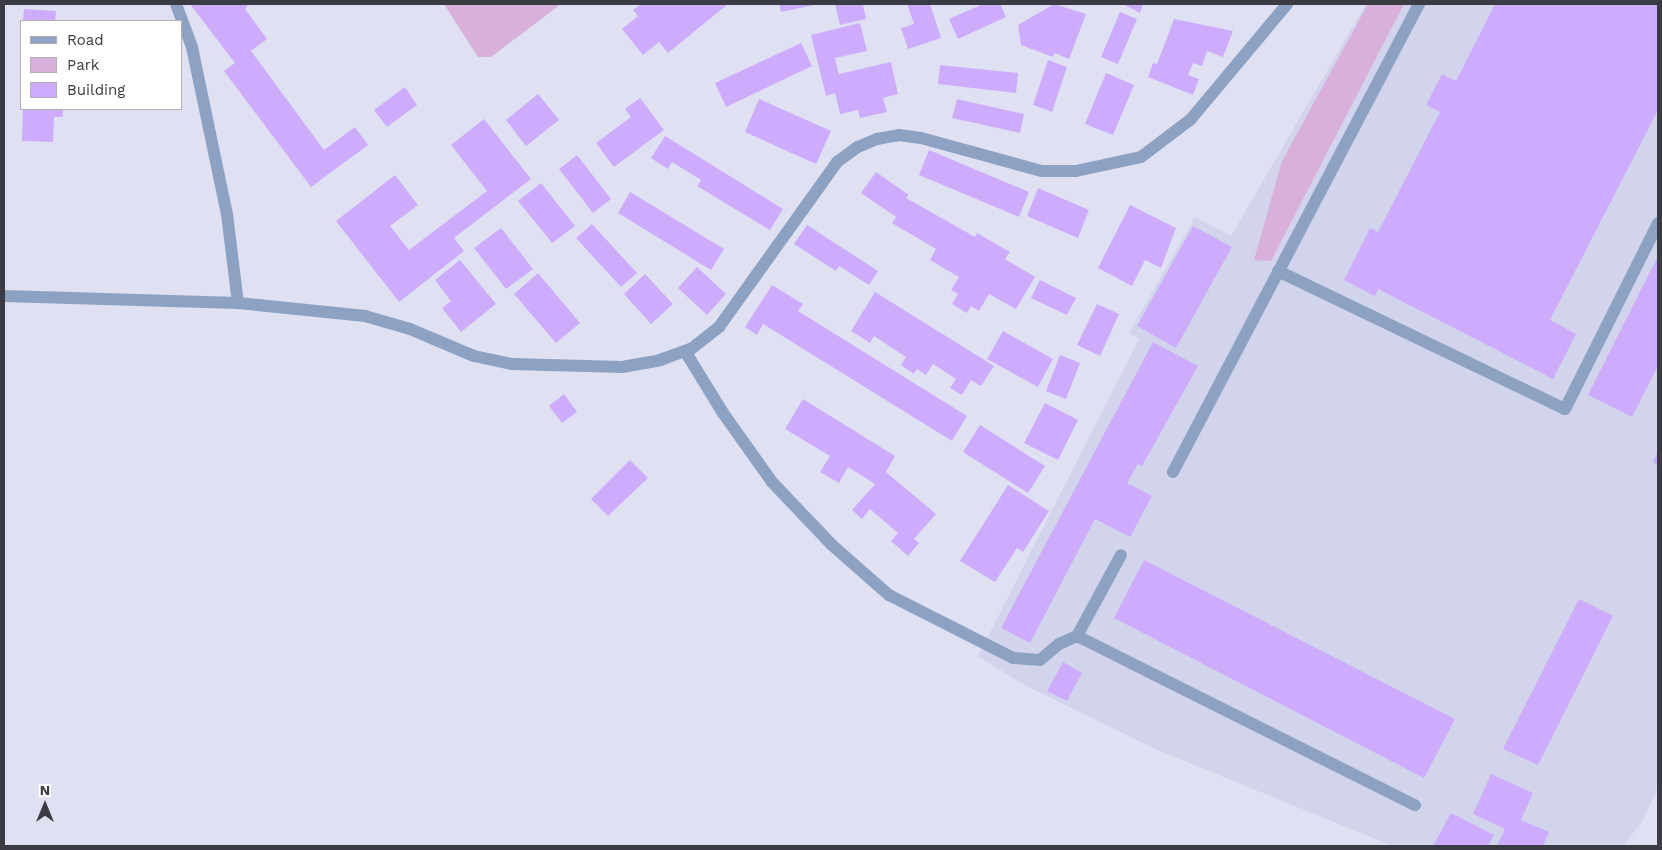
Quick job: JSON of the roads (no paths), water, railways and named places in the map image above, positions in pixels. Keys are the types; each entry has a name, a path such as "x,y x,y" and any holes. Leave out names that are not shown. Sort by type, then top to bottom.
{"street":[{"path":"176,4 182,20"},
{"path":"4,296 238,303 365,316 410,329 474,356 512,364 622,367 685,351 719,327 837,162 858,147 899,136 921,138 1042,170 1076,172 1141,156 1191,119 1287,4"},
{"path":"1173,472 1419,4"},
{"path":"182,20 192,47 227,214 238,303"},
{"path":"1278,271 1565,409 1658,223"},
{"path":"685,351 723,413 772,482 832,545 889,595 986,647 1013,658 1040,660 1058,644 1077,636 1121,555"},
{"path":"1077,636 1415,805"}]}
